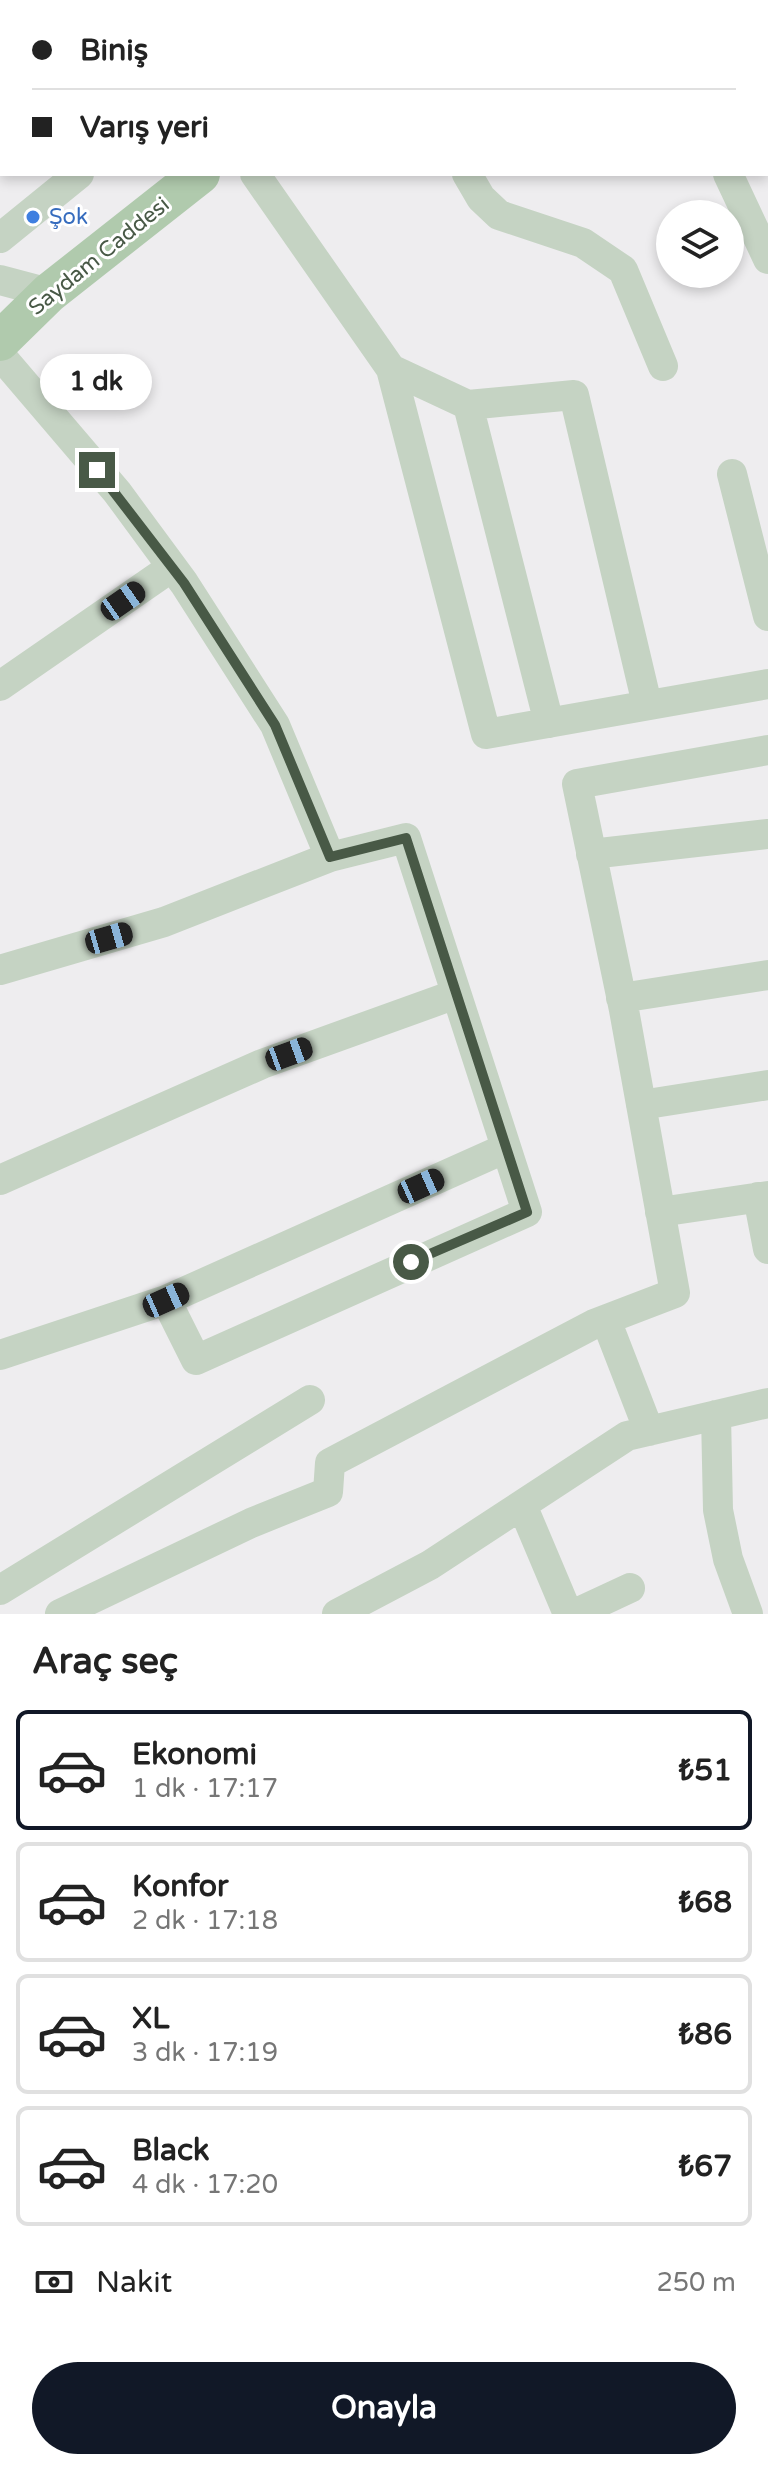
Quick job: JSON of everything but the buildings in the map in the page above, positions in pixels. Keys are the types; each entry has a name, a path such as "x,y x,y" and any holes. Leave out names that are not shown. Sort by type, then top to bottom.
{"main road":[{"name":"Saydam Caddesi","path":"0,341 49,293 195,176"}],"street":[{"path":"0,238 77,176"},
{"path":"256,176 391,369 486,734 768,684"},
{"path":"468,176 481,198 499,215 583,243 623,270 663,366"},
{"path":"729,176 768,259"},
{"path":"0,280 49,293"},
{"path":"0,355 117,492 172,567 275,725 330,857"},
{"path":"391,369 468,405 574,395 647,704"},
{"path":"468,405 549,723"},
{"path":"732,474 768,616"},
{"path":"0,686 172,567"},
{"path":"60,1614 251,1523 328,1492 330,1463 606,1320 675,1293 621,998 577,784 768,750"},
{"path":"591,854 768,834"},
{"path":"0,970 164,922 330,857 406,838 527,1212 196,1360 166,1300"},
{"path":"621,998 768,975"},
{"path":"0,1180 262,1064 456,994"},
{"path":"641,1105 768,1085"},
{"path":"0,1355 166,1300 506,1148"},
{"path":"660,1212 763,1196 768,1249"},
{"path":"606,1320 649,1431"},
{"path":"0,1590 310,1400"},
{"path":"337,1614 430,1565 627,1436 768,1403"},
{"path":"716,1415 718,1510 728,1559 748,1614"},
{"path":"522,1505 571,1614 630,1588"}],"place":[{"name":"Şok","path":"33,217"}],"route":[{"path":"97,470 117,492 184,583 275,725 330,857 406,838 527,1212 411,1262"}]}
